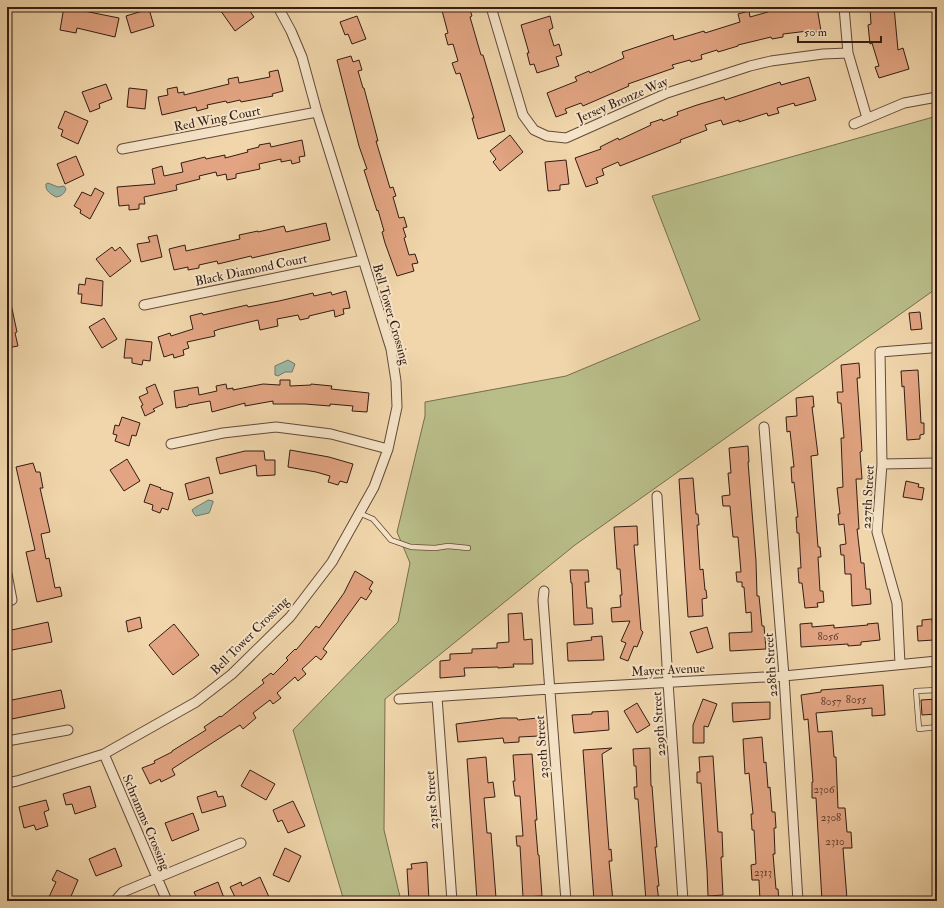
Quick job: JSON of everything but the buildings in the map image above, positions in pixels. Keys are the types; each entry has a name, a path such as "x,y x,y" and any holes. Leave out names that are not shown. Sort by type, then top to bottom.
{"street":[{"name":"Bell Tower Crossing","path":"7,783 104,754 196,702 232,674 290,617 332,562 374,487 388,449 397,407 396,381 391,349 317,112 302,57 292,31 278,7"},
{"name":"Jersey Bronze Way","path":"491,7 523,115 534,130 547,136 566,138 666,93 750,66 771,61 823,54 848,53"},
{"path":"844,7 848,53 867,118"},
{"path":"854,124 904,103 937,97"},
{"name":"Red Wing Court","path":"122,149 317,112"},
{"name":"Black Diamond Court","path":"144,305 363,260"},
{"name":"227th Street","path":"900,664 897,603 877,532 882,464 880,352 931,348"},
{"path":"171,444 223,432 276,427 331,434 388,449"},
{"name":"228th Street","path":"764,427 784,676 798,901"},
{"path":"882,464 937,463"},
{"name":"229th Street","path":"657,496 683,901"},
{"path":"7,574 12,600 7,601"},
{"name":"230th Street","path":"544,591 543,600 566,901"},
{"name":"Mayer Avenue","path":"399,699 784,676 937,661"},
{"name":"231st Street","path":"437,697 452,901"},
{"path":"7,741 68,730"},
{"name":"Schramms Crossing","path":"104,754 166,901"},
{"path":"115,901 123,892 241,844"}],"lane":[{"path":"359,513 373,519 391,540 411,547 435,548 448,546 468,548"},
{"path":"937,690 916,691 919,728 937,727"}],"green space":[{"path":"937,116 937,288 575,545 385,699 384,830 401,901 344,901 293,730 398,622 410,563 397,532 425,416 425,402 566,376 700,320 652,196"}],"shaded area":[{"path":"48,183 58,187 64,186 66,189 60,196 56,197 47,190 46,184"},
{"path":"288,360 295,364 292,372 285,372 278,376 275,375 275,366"},
{"path":"208,500 213,501 209,513 196,516 192,510"}]}
